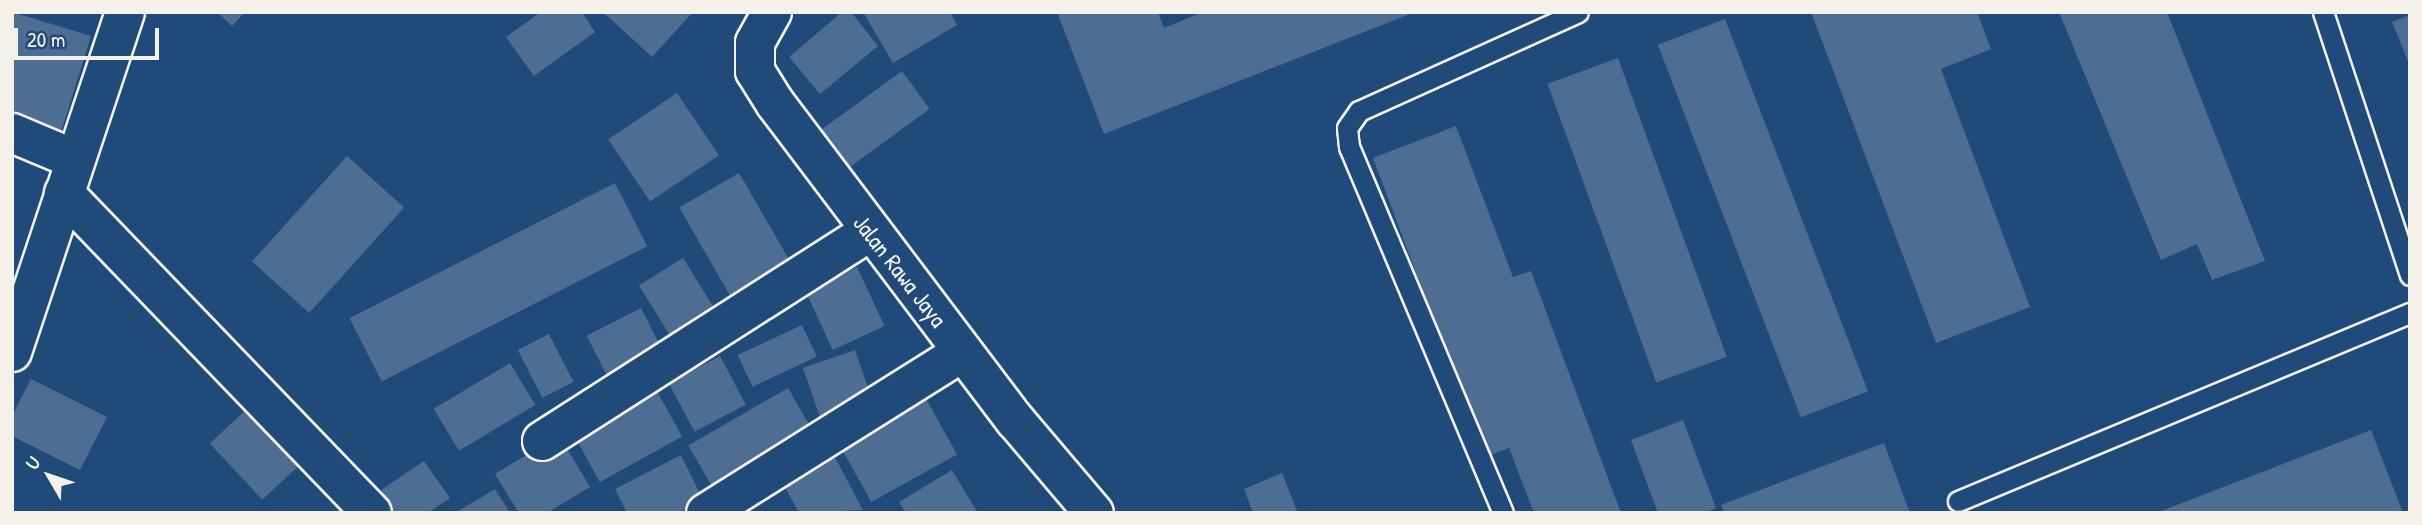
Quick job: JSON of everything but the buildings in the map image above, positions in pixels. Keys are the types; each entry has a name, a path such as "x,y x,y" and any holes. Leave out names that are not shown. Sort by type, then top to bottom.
{"street":[{"path":"12,352 125,12"},
{"name":"Jalan Rawa Jaya","path":"772,12 755,43 755,71 870,231 963,352 1094,513"},
{"path":"12,133 69,176 372,513"},
{"path":"542,441 870,231"},
{"path":"706,513 963,352"}],"lane":[{"path":"1503,513 1354,160 1347,128 1359,111 1577,12"},
{"path":"2323,12 2410,275"},
{"path":"1958,501 2410,313"}]}
